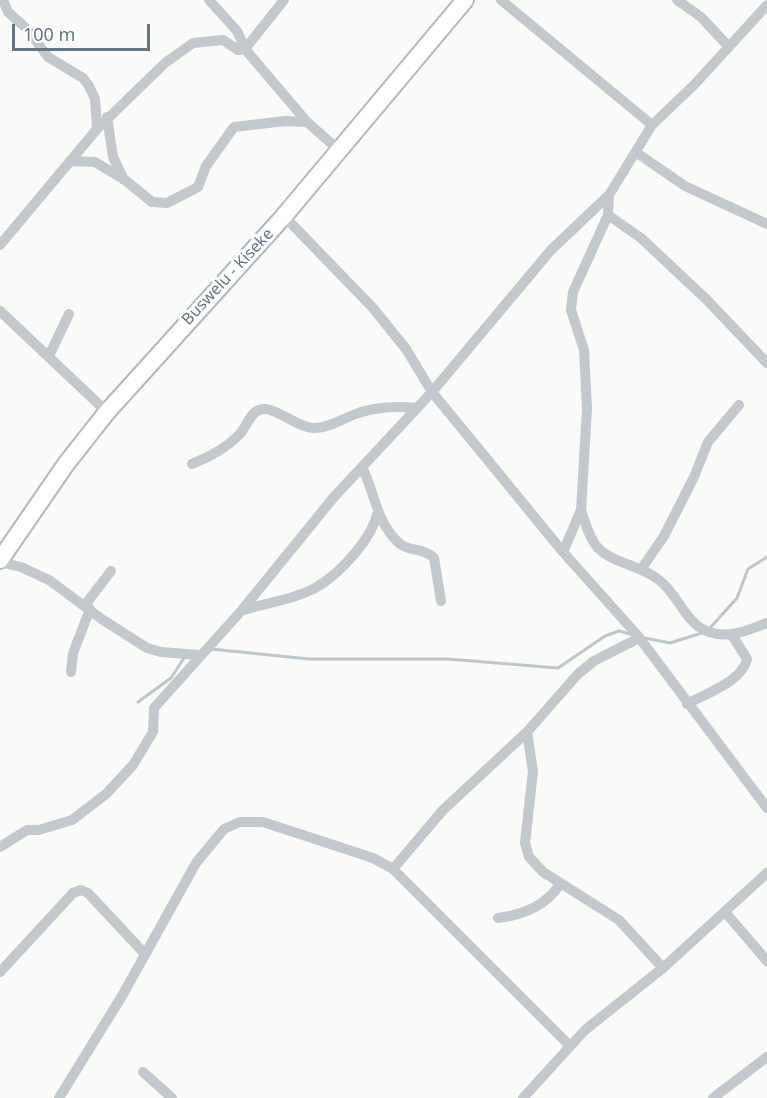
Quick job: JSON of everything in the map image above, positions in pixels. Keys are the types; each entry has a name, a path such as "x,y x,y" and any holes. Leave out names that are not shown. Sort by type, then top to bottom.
{"main road":[{"name":"Buswelu - Kiseke","path":"0,561 66,464 107,412 284,216 465,0"}],"street":[{"path":"3,0 8,12 28,30 48,57 83,78 89,86 95,99 97,129"},
{"path":"209,0 237,31 245,49 307,122 340,151"},
{"path":"0,245 107,117 165,63 193,43 223,40 238,50 245,49 284,0"},
{"path":"501,0 652,125"},
{"path":"677,0 701,17 729,47"},
{"path":"0,847 27,830 39,830 72,820 114,786 134,765 153,732 154,708 199,656 209,649 334,497 432,392 551,250 609,195 637,153 652,125 729,47 767,4"},
{"path":"107,117 113,157 125,180"},
{"path":"70,161 95,162 125,180 152,202 167,203 198,187 206,166 234,127 285,121 307,122"},
{"path":"637,153 685,186 767,224"},
{"path":"563,552 581,510 587,409 584,350 572,315 571,304 573,292 608,215 609,195"},
{"path":"608,215 641,238 767,363"},
{"path":"284,216 373,308 406,349 432,392 563,552 640,640 767,808"},
{"path":"0,311 107,412"},
{"path":"49,356 69,314"},
{"path":"642,568 664,536 694,477 708,442 739,405"},
{"path":"192,464 225,447 241,433 253,415 261,410 271,411 301,425 315,428 330,425 364,411 402,406 417,408"},
{"path":"362,467 382,522 400,544 426,552 434,558 441,601"},
{"path":"581,510 591,536 600,549 612,557 642,568 667,587 696,627 710,633 732,635 767,623"},
{"path":"242,610 303,595 335,577 366,540 378,512"},
{"path":"0,561 40,575 88,607 103,620 154,651 199,656"},
{"path":"71,672 73,653 88,607 111,571"},
{"path":"687,704 728,682 745,668 747,659 732,635"},
{"path":"393,869 455,797 527,732 578,674 594,661 640,640"},
{"path":"527,732 533,759 533,781 525,843 529,857 537,867 561,884 618,920 663,968"},
{"path":"58,1098 196,864 224,829 240,822 263,822 373,858 393,869 570,1046"},
{"path":"523,1098 585,1030 663,968 767,873"},
{"path":"498,918 517,915 545,901 561,884"},
{"path":"0,972 73,893 81,890 88,893 145,954"},
{"path":"725,912 767,961"},
{"path":"713,1098 767,1057"},
{"path":"143,1072 172,1098"}],"waterway":[{"path":"710,628 737,598 748,569 767,557"},
{"path":"211,649 309,659 448,659 558,668 605,636 619,631 630,634"},
{"path":"645,638 670,643 705,632"},
{"path":"138,702 171,678 184,658"}]}
